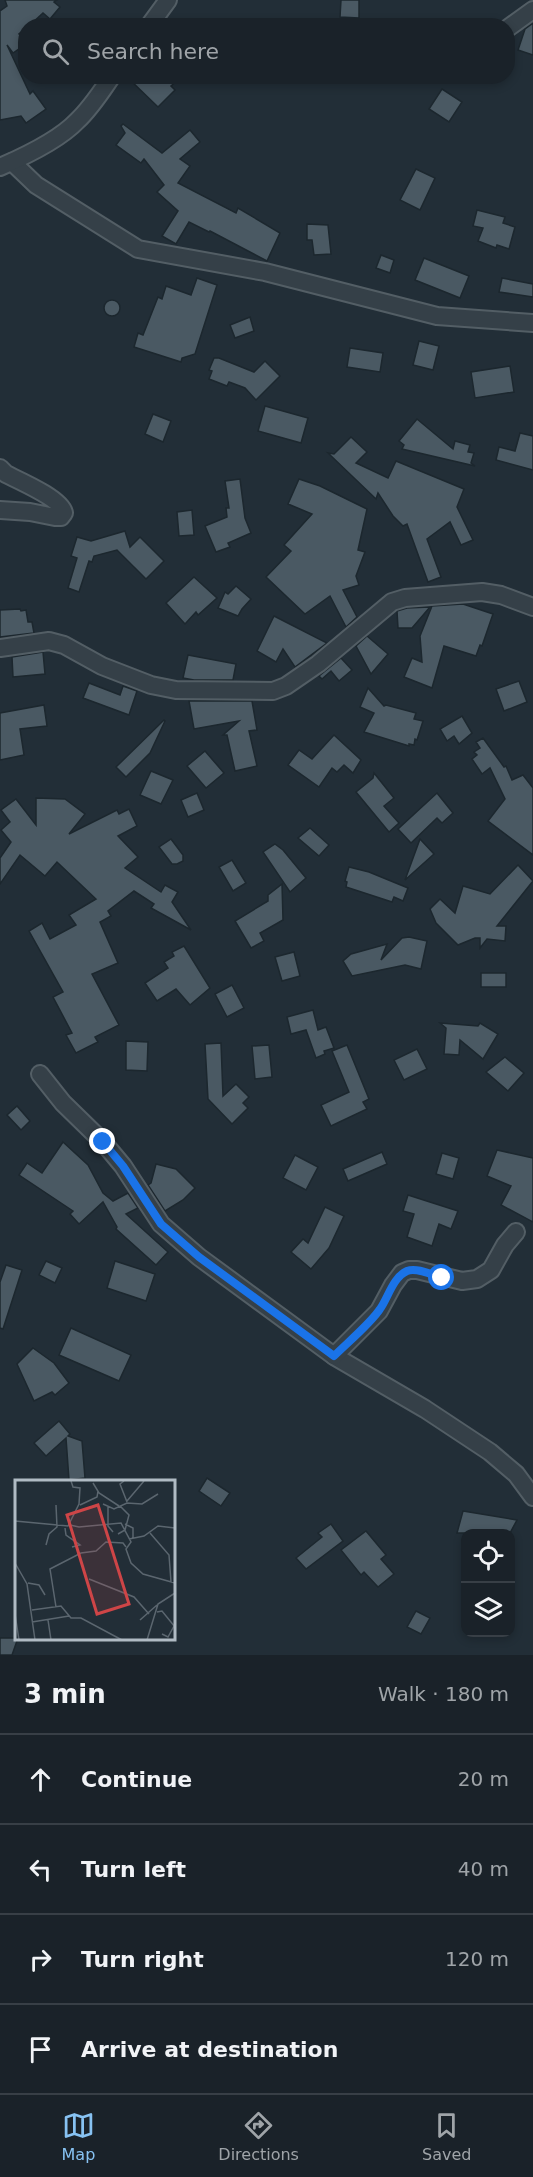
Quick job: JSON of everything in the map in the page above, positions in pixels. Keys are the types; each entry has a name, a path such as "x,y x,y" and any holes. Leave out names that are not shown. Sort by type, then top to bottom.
{"street":[{"path":"155,18 168,0"},
{"path":"515,22 533,10"},
{"path":"106,84 76,123 6,164 138,249 265,272 437,316 533,323"},
{"path":"0,468 6,474 54,499 63,508 64,513 62,517 55,518 30,512 0,510"},
{"path":"0,648 49,641 64,645 102,666 151,685 198,692 265,692 286,686 318,664 392,602 405,598 482,592 501,595 533,607"},
{"path":"40,1074 63,1103 103,1142 123,1166 161,1224 199,1257 334,1356 425,1409 490,1452 516,1474 533,1497"},
{"path":"334,1356 379,1311 393,1285 402,1274 409,1270 417,1270 462,1281 477,1279 491,1270 505,1245 516,1232"}],"building":[{"path":"5,0 57,0 54,2 60,7 51,18 43,13 38,18 18,18 18,50 13,53 7,45 18,68 18,84 25,84 30,94 33,91 46,109 26,123 21,116 0,120 0,11 7,6"},
{"path":"341,0 359,0 359,18 340,17"},
{"path":"533,23 533,55 518,50 525,29"},
{"path":"134,84 173,84 171,86 175,90 158,107"},
{"path":"442,89 462,102 449,122 429,109"},
{"path":"123,124 162,153 190,130 200,142 180,159 190,166 178,183 236,213 238,208 280,233 267,261 189,222 176,244 162,236 178,211 157,192 164,185 144,159 141,163 116,145 125,133 121,126"},
{"path":"416,169 435,178 420,210 400,200"},
{"path":"477,210 505,217 503,223 515,227 509,249 497,245 496,248 478,241 483,228 473,226"},
{"path":"307,224 328,225 331,254 314,255 312,240 307,240"},
{"path":"381,255 394,260 390,273 376,268"},
{"path":"424,258 469,276 460,298 415,280"},
{"path":"197,278 217,285 195,354 182,358 181,362 134,347 138,333 143,335 158,297 162,299 166,286 191,295"},
{"path":"502,278 533,284 533,297 499,292"},
{"path":"112,300 118,302 120,308 118,314 112,316 106,314 104,308 106,302"},
{"path":"250,317 254,331 235,338 230,325"},
{"path":"419,341 439,346 433,370 413,365"},
{"path":"350,348 383,353 380,372 347,367"},
{"path":"214,358 254,372 265,361 280,376 256,400 245,388 229,382 227,386 209,379 212,371 209,370"},
{"path":"510,366 514,392 475,398 471,372"},
{"path":"265,406 308,418 301,443 258,431"},
{"path":"153,414 171,421 163,442 145,434"},
{"path":"417,419 453,449 455,441 470,445 468,452 474,453 471,463 475,466 402,449 404,445 399,441"},
{"path":"520,433 533,436 533,470 496,460 499,447 515,451"},
{"path":"351,437 367,452 356,463 388,478 396,461 464,489 457,507 473,540 461,545 450,522 427,539 441,577 428,582 407,524 403,526 393,516 378,493 376,499 328,453 334,454"},
{"path":"240,479 245,518 251,533 228,543 230,547 216,552 205,526 227,517 226,508 229,508 225,481"},
{"path":"299,479 320,486 367,509 358,550 365,552 356,576 359,585 343,590 357,617 346,627 330,596 305,614 266,577 291,551 284,545 312,514 288,504"},
{"path":"192,510 194,535 179,536 177,512"},
{"path":"125,531 130,547 140,537 164,561 146,579 117,550 94,556 92,562 89,561 79,592 68,588 77,558 71,556 77,537 91,541"},
{"path":"194,577 217,598 198,615 196,612 185,624 166,603"},
{"path":"236,586 251,599 238,616 218,608 225,592 228,594"},
{"path":"463,604 493,614 482,646 480,645 476,656 444,646 432,688 404,677 412,658 422,662 420,636 432,606"},
{"path":"430,607 412,628 398,628 397,611"},
{"path":"20,609 21,611 26,610 28,622 32,622 34,633 0,637 0,610"},
{"path":"274,616 327,643 295,667 283,649 276,662 257,651"},
{"path":"367,636 388,654 371,674 356,646"},
{"path":"43,652 45,674 13,677 12,657"},
{"path":"188,655 236,664 233,680 183,678"},
{"path":"341,658 352,670 339,681 331,671 322,679 319,676"},
{"path":"519,681 527,702 504,711 496,689"},
{"path":"89,683 120,695 123,686 137,691 129,715 83,698"},
{"path":"368,688 384,706 416,713 414,719 423,721 414,745 409,744 409,746 364,732 374,713 360,707"},
{"path":"189,701 252,701 257,730 249,731 257,766 235,771 227,735 223,735 239,721 194,729"},
{"path":"44,705 47,726 20,729 24,755 0,760 0,713"},
{"path":"462,716 472,733 459,744 454,736 447,741 440,729"},
{"path":"164,720 150,753 126,777 116,767"},
{"path":"334,735 361,760 353,773 344,765 337,772 332,768 319,787 288,765 299,750 312,759"},
{"path":"483,738 504,767 506,766 512,780 523,775 533,788 533,855 488,821 505,799 490,768 482,774 472,759 477,755 474,752 480,748 476,742"},
{"path":"205,751 224,773 206,788 187,766"},
{"path":"151,771 173,780 161,804 140,795"},
{"path":"374,773 394,798 384,806 399,823 389,832 356,792 373,778"},
{"path":"197,793 204,810 188,817 181,800"},
{"path":"437,793 453,813 442,823 437,818 411,843 398,829"},
{"path":"36,798 65,799 85,814 69,834 117,810 119,814 129,809 137,826 118,836 138,857 125,868 161,892 165,885 178,892 172,902 191,930 151,908 154,904 134,891 108,911 111,916 100,922 118,963 92,974 119,1025 95,1037 98,1042 76,1053 66,1035 72,1033 53,997 63,992 29,931 42,923 50,939 76,925 69,915 96,899 57,862 45,876 20,855 0,884 0,858 11,842 1,830 10,822 1,810 16,799 36,825"},
{"path":"310,828 329,845 319,856 298,838"},
{"path":"171,839 183,855 183,861 177,864 172,864 159,847"},
{"path":"420,839 434,854 405,880"},
{"path":"275,844 283,850 306,878 290,892 263,852"},
{"path":"232,860 246,883 233,891 219,867"},
{"path":"518,865 533,881 497,926 506,926 505,941 487,939 480,948 480,938 475,938 458,945 436,923 430,909 440,899 455,913 463,886 490,894"},
{"path":"349,867 369,872 408,888 403,901 394,897 392,902 346,887 347,882 345,881"},
{"path":"282,884 283,920 260,933 264,941 251,948 235,921 268,901 268,895"},
{"path":"409,937 427,941 421,969 405,965 352,976 343,961 351,954 387,944 381,960 402,938"},
{"path":"184,946 210,988 190,1005 176,989 157,1001 145,983 168,968 164,962 174,956 172,952"},
{"path":"294,952 300,976 282,981 275,957"},
{"path":"481,973 506,973 506,987 481,987"},
{"path":"232,985 244,1008 227,1017 215,994"},
{"path":"313,1010 318,1030 326,1027 334,1048 324,1051 325,1054 316,1058 306,1030 291,1034 287,1017"},
{"path":"440,1023 478,1026 480,1023 498,1034 483,1059 460,1040 459,1055 444,1054 446,1028"},
{"path":"126,1041 148,1042 147,1071 126,1070"},
{"path":"221,1043 223,1096 236,1084 249,1097 243,1103 248,1108 232,1124 208,1099 205,1044"},
{"path":"269,1045 272,1077 255,1079 252,1046"},
{"path":"347,1045 369,1099 363,1102 367,1109 331,1126 321,1105 349,1092 332,1051"},
{"path":"417,1049 427,1069 404,1080 394,1060"},
{"path":"505,1057 524,1073 508,1091 486,1072"},
{"path":"17,1106 30,1121 21,1130 7,1115"},
{"path":"63,1142 88,1165 103,1193 113,1201 128,1193 138,1208 126,1214 168,1252 156,1265 116,1229 103,1202 79,1224 70,1214 73,1211 19,1175 27,1163 42,1173"},
{"path":"497,1150 533,1158 533,1222 501,1205 511,1186 487,1176"},
{"path":"382,1152 387,1164 348,1181 343,1169"},
{"path":"442,1153 459,1158 453,1179 436,1174"},
{"path":"295,1155 318,1167 306,1190 283,1178"},
{"path":"156,1164 176,1169 195,1188 183,1200 165,1211 148,1185 151,1183"},
{"path":"408,1195 458,1211 451,1229 439,1224 432,1246 407,1237 414,1214 403,1211"},
{"path":"325,1207 344,1216 329,1248 311,1269 291,1252 303,1239 308,1243"},
{"path":"46,1261 62,1268 55,1283 39,1275"},
{"path":"115,1261 155,1274 146,1301 107,1288"},
{"path":"6,1265 22,1270 3,1329 0,1328 0,1282"},
{"path":"71,1328 131,1355 119,1381 59,1355"},
{"path":"33,1348 54,1363 69,1383 55,1395 52,1392 34,1401 17,1364"},
{"path":"59,1421 70,1434 68,1436 82,1441 85,1478 69,1480 66,1438 46,1456 34,1443"},
{"path":"207,1478 230,1493 221,1506 199,1491"},
{"path":"463,1511 517,1520 512,1529 461,1529 461,1533 457,1533"},
{"path":"331,1524 343,1541 306,1569 296,1558 322,1537 318,1533"},
{"path":"366,1531 386,1555 381,1559 394,1574 378,1587 364,1572 361,1575 341,1550"},
{"path":"416,1611 430,1618 421,1634 407,1627"},
{"path":"0,1638 17,1640 12,1655 0,1655"}],"route":[{"path":"103,1142 123,1166 161,1224 199,1257 334,1356 379,1311 393,1285 402,1274 409,1270 417,1270 442,1278"}]}
